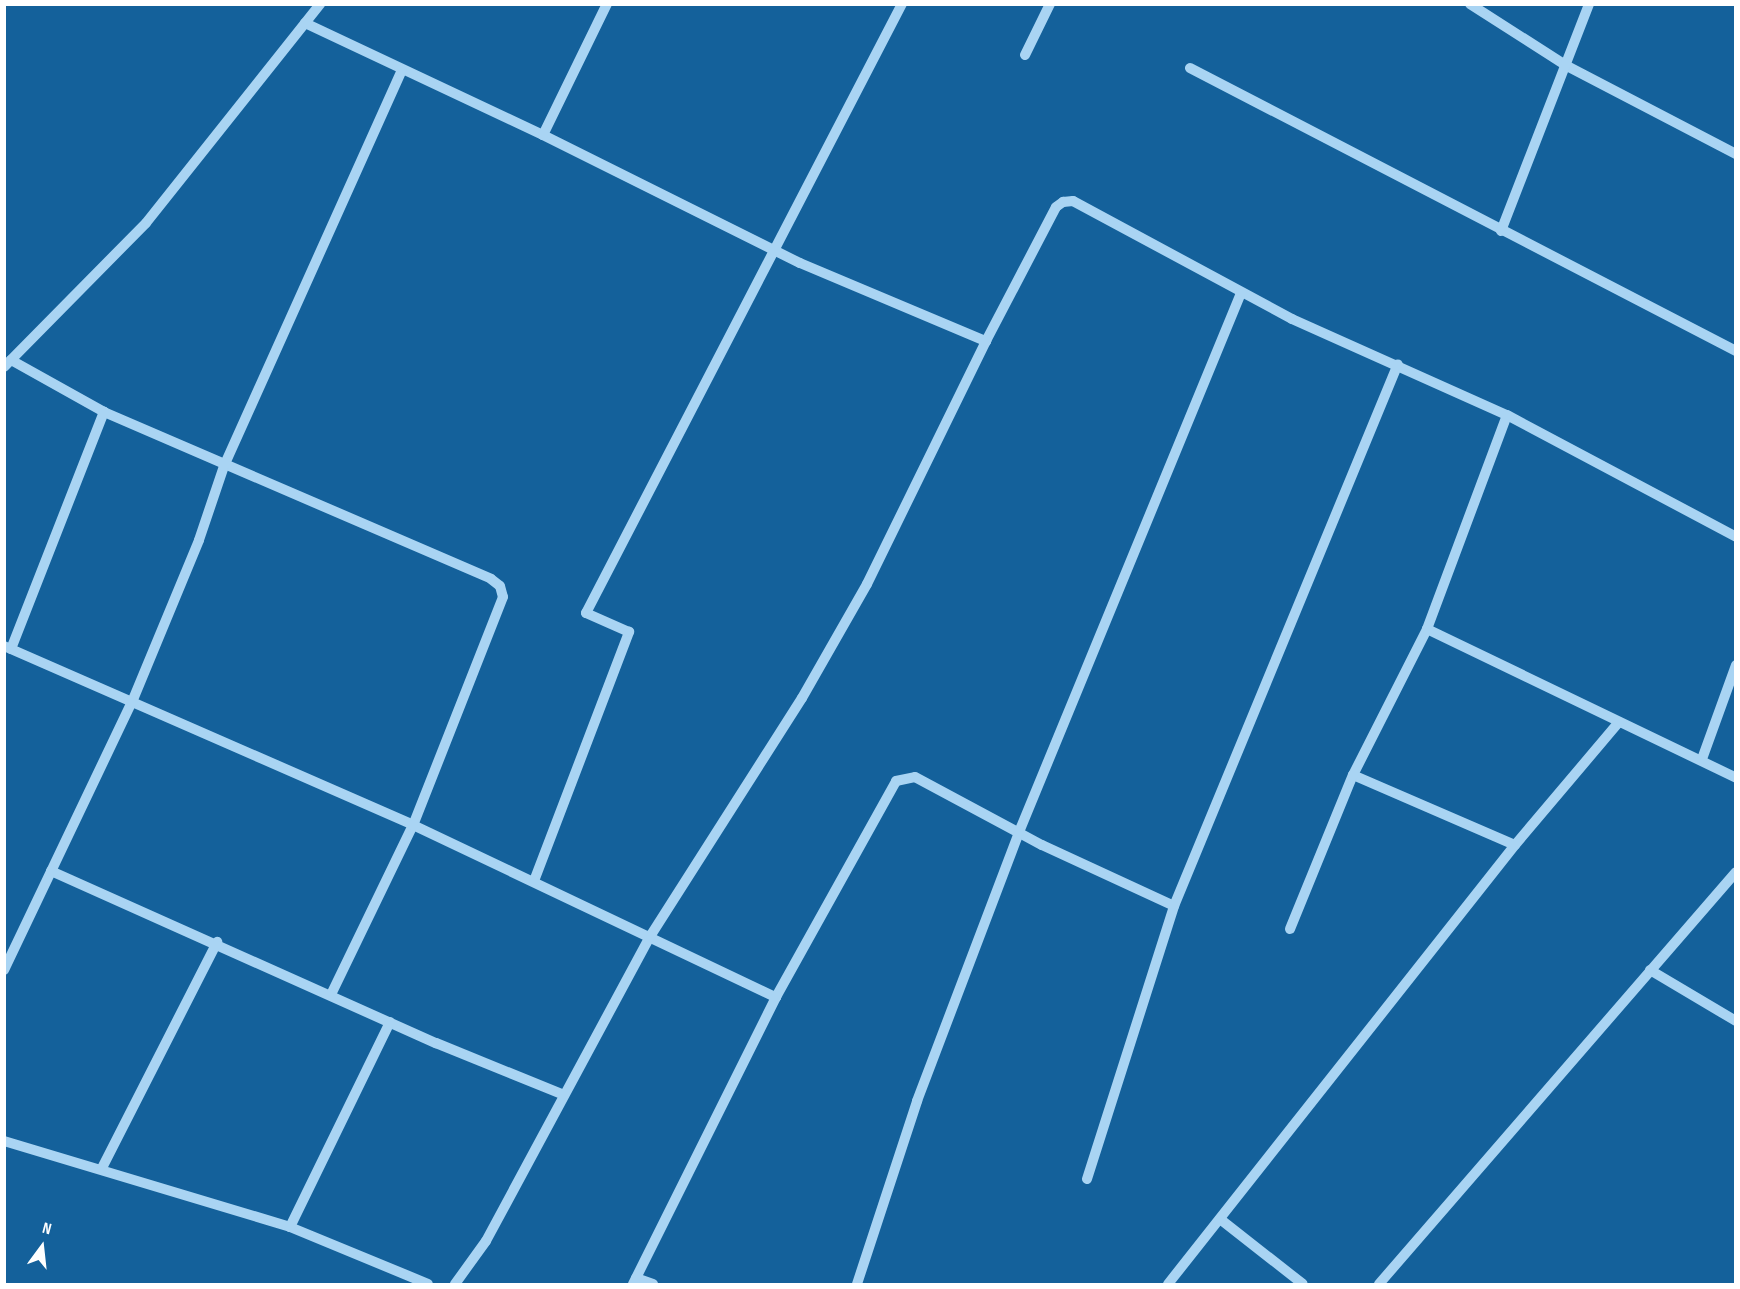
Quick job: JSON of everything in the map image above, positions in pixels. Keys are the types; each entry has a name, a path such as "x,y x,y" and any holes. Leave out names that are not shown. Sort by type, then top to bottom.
{"street":[{"path":"320,4 146,223 8,364 104,412 224,466 491,579 501,586 503,597 413,825 331,995"},
{"path":"543,135 607,4"},
{"path":"534,881 629,632 586,613 902,4"},
{"path":"1025,55 1050,4"},
{"path":"1470,4 1567,66 1736,154"},
{"path":"1501,231 1567,66 1589,4"},
{"path":"305,23 543,135 774,247 800,263 986,341"},
{"path":"1190,68 1736,351"},
{"path":"4,970 132,702 200,540 224,466 402,70"},
{"path":"455,1284 486,1241 651,935 802,698 867,584 986,341 1056,207 1063,202 1073,201 1241,293 1507,416 1736,537"},
{"path":"857,1284 917,1101 1019,832 1241,293"},
{"path":"1087,1179 1174,906 1398,364"},
{"path":"104,412 8,647 413,825 651,935 776,997"},
{"path":"1290,929 1353,775 1427,629 1507,416"},
{"path":"1427,629 1619,722 1702,759 1736,778"},
{"path":"1702,759 1736,665"},
{"path":"1168,1284 1515,845 1619,722"},
{"path":"1353,775 1515,845"},
{"path":"653,1284 634,1281 776,997 896,781 915,777 1019,832 1174,906"},
{"path":"51,871 217,942 390,1022 564,1095"},
{"path":"1379,1284 1736,872"},
{"path":"102,1168 217,942"},
{"path":"1650,970 1736,1021"},
{"path":"290,1227 390,1022"},
{"path":"4,1141 102,1168 290,1227 428,1284"},
{"path":"1220,1220 1303,1284"}]}
